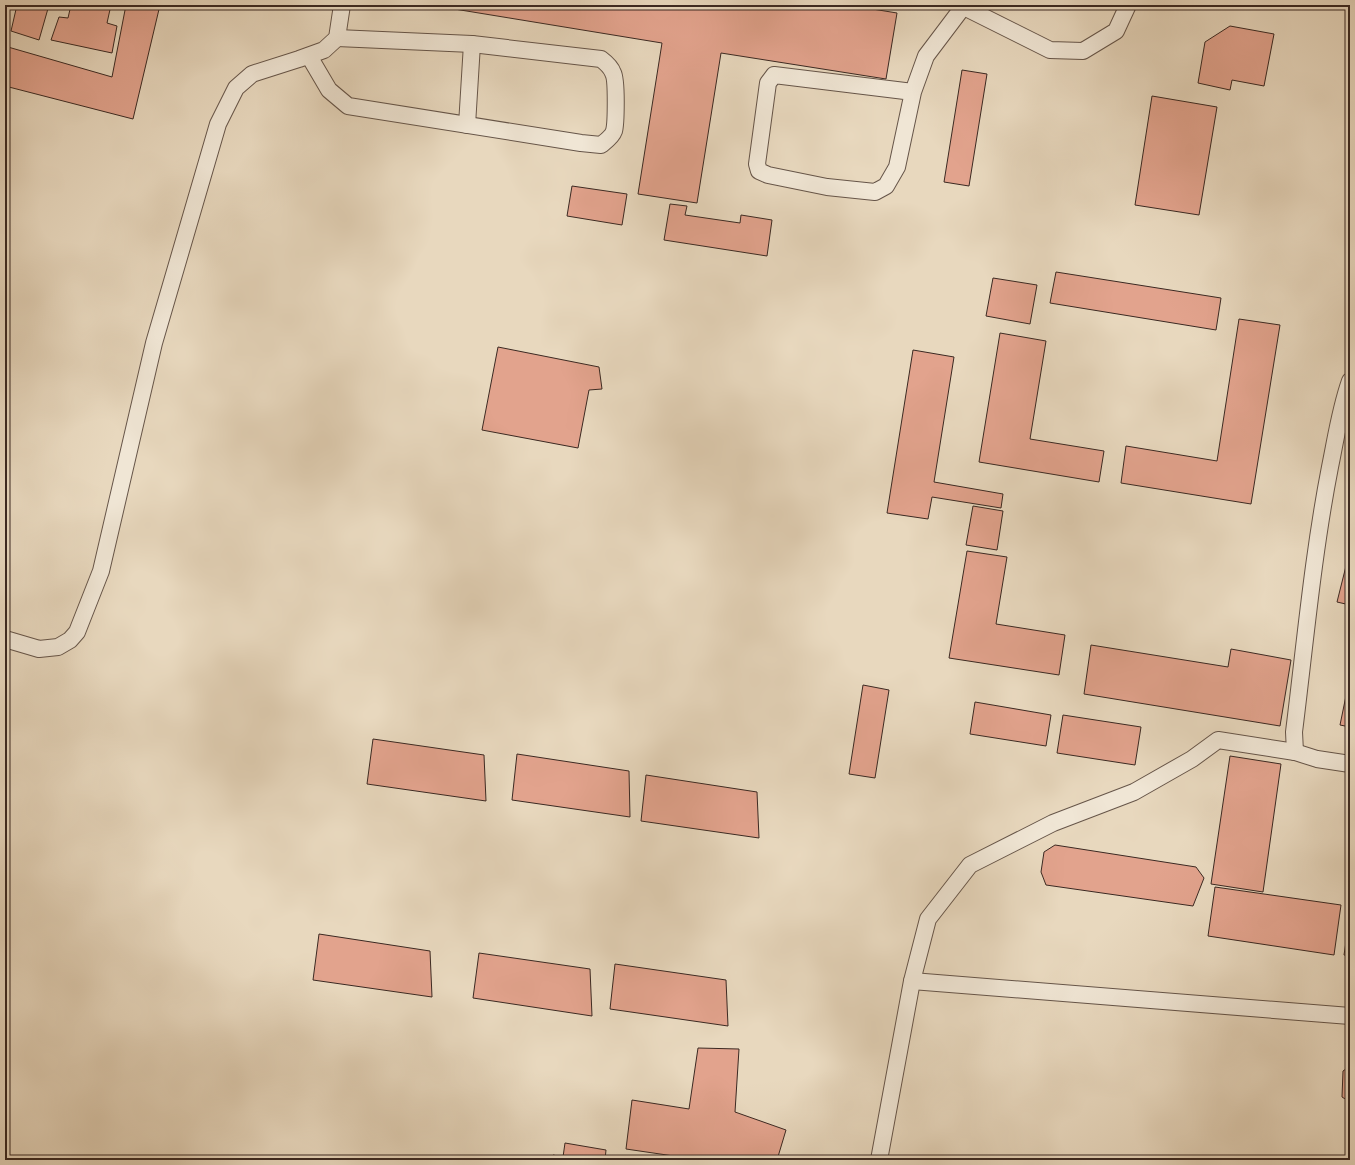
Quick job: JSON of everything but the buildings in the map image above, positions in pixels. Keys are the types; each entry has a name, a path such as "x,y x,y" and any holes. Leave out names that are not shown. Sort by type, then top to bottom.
{"lane":[{"path":"5,639 39,648 58,647 70,640 77,632 101,571 154,343 218,124 236,88 252,74 324,50 337,38 342,5"},
{"path":"912,92 774,75 768,83 757,164 759,171 768,175 827,187 876,192 886,186 897,167 912,92 926,56 961,6 1050,50 1083,51 1116,31 1128,5"},
{"path":"309,56 329,90 348,106 601,145 614,132 616,91 614,73 601,59 472,44 337,38"},
{"path":"467,125 472,44"},
{"path":"1296,752 1294,732 1321,515 1345,394 1350,381"},
{"path":"879,1160 912,981 928,920 970,865 1053,823 1134,792 1192,759 1218,740 1296,752 1317,759 1350,764"},
{"path":"912,981 1350,1016"}]}
